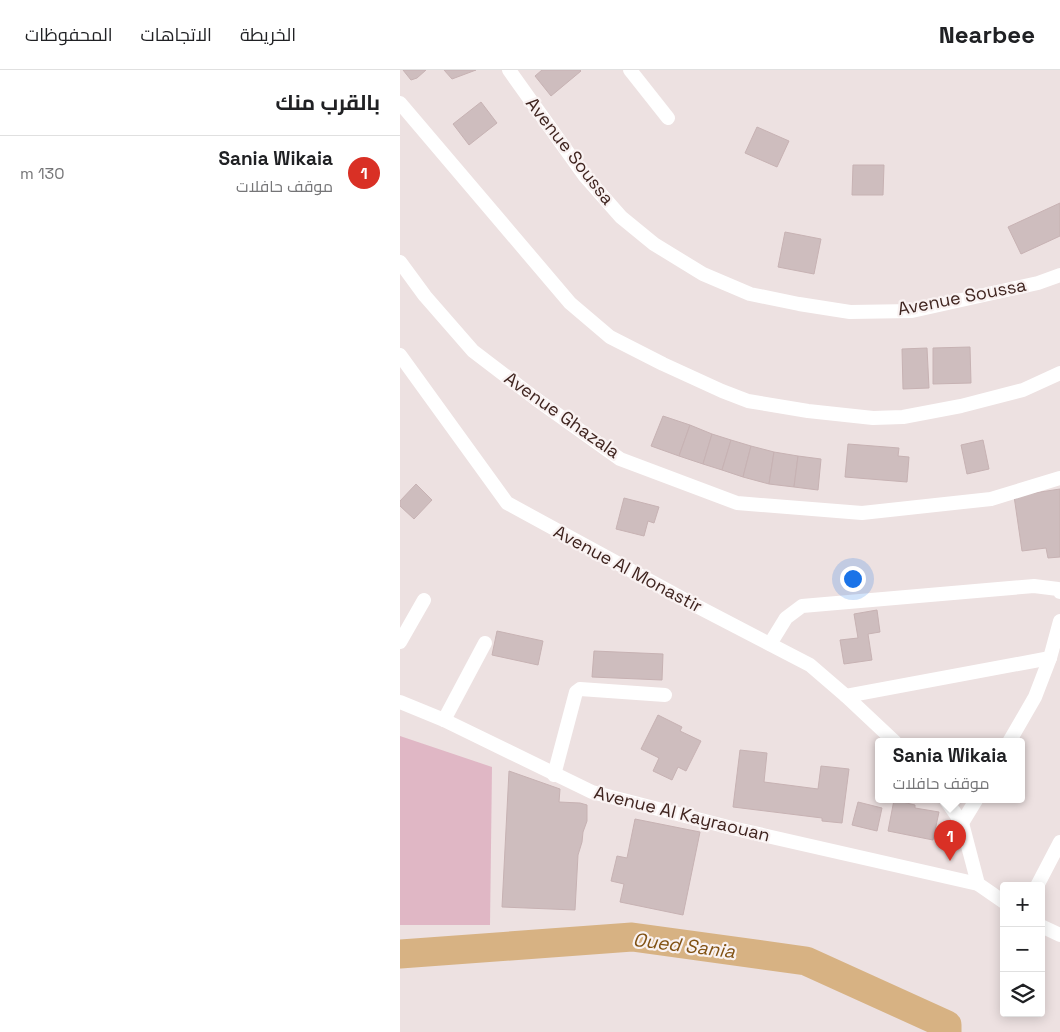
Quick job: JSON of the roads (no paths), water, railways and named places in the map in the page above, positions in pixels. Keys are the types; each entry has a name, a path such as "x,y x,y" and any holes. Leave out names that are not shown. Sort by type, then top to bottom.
{"street":[{"name":"Avenue Soussa","path":"508,70 584,175 621,217 654,244 702,274 750,294 850,312 912,311 1038,283 1060,275"},
{"path":"630,70 668,118"},
{"path":"400,103 570,303 610,337 722,391 748,401 808,411 873,418 903,417 961,406 1023,390 1060,373"},
{"name":"Avenue Ghazala","path":"400,262 425,296 473,352 544,404 620,458 737,503 862,513 991,499 1060,478"},
{"name":"Avenue Al Monastir","path":"400,355 507,503 684,600 810,665 891,738"},
{"path":"770,644 786,618 802,606 1034,586 1060,592"},
{"path":"400,642 424,600"},
{"path":"1011,738 1036,697 1050,658 1060,621"},
{"path":"444,720 485,643"},
{"path":"846,696 1050,658"},
{"path":"554,775 576,692 580,688 665,696"},
{"name":"Avenue Al Kayraouan","path":"400,702 444,720 592,792 732,828 978,884"},
{"path":"948,803 962,824 978,884 1000,899"},
{"path":"962,824 974,803"},
{"path":"1039,882 1060,842"},
{"path":"1043,927 1060,935"}],"waterway":[{"name":"Oued Sania","path":"400,954 632,937 806,961 947,1025 947,1032"}],"place":[{"name":"Sania Wikaia","path":"950,861"}]}
